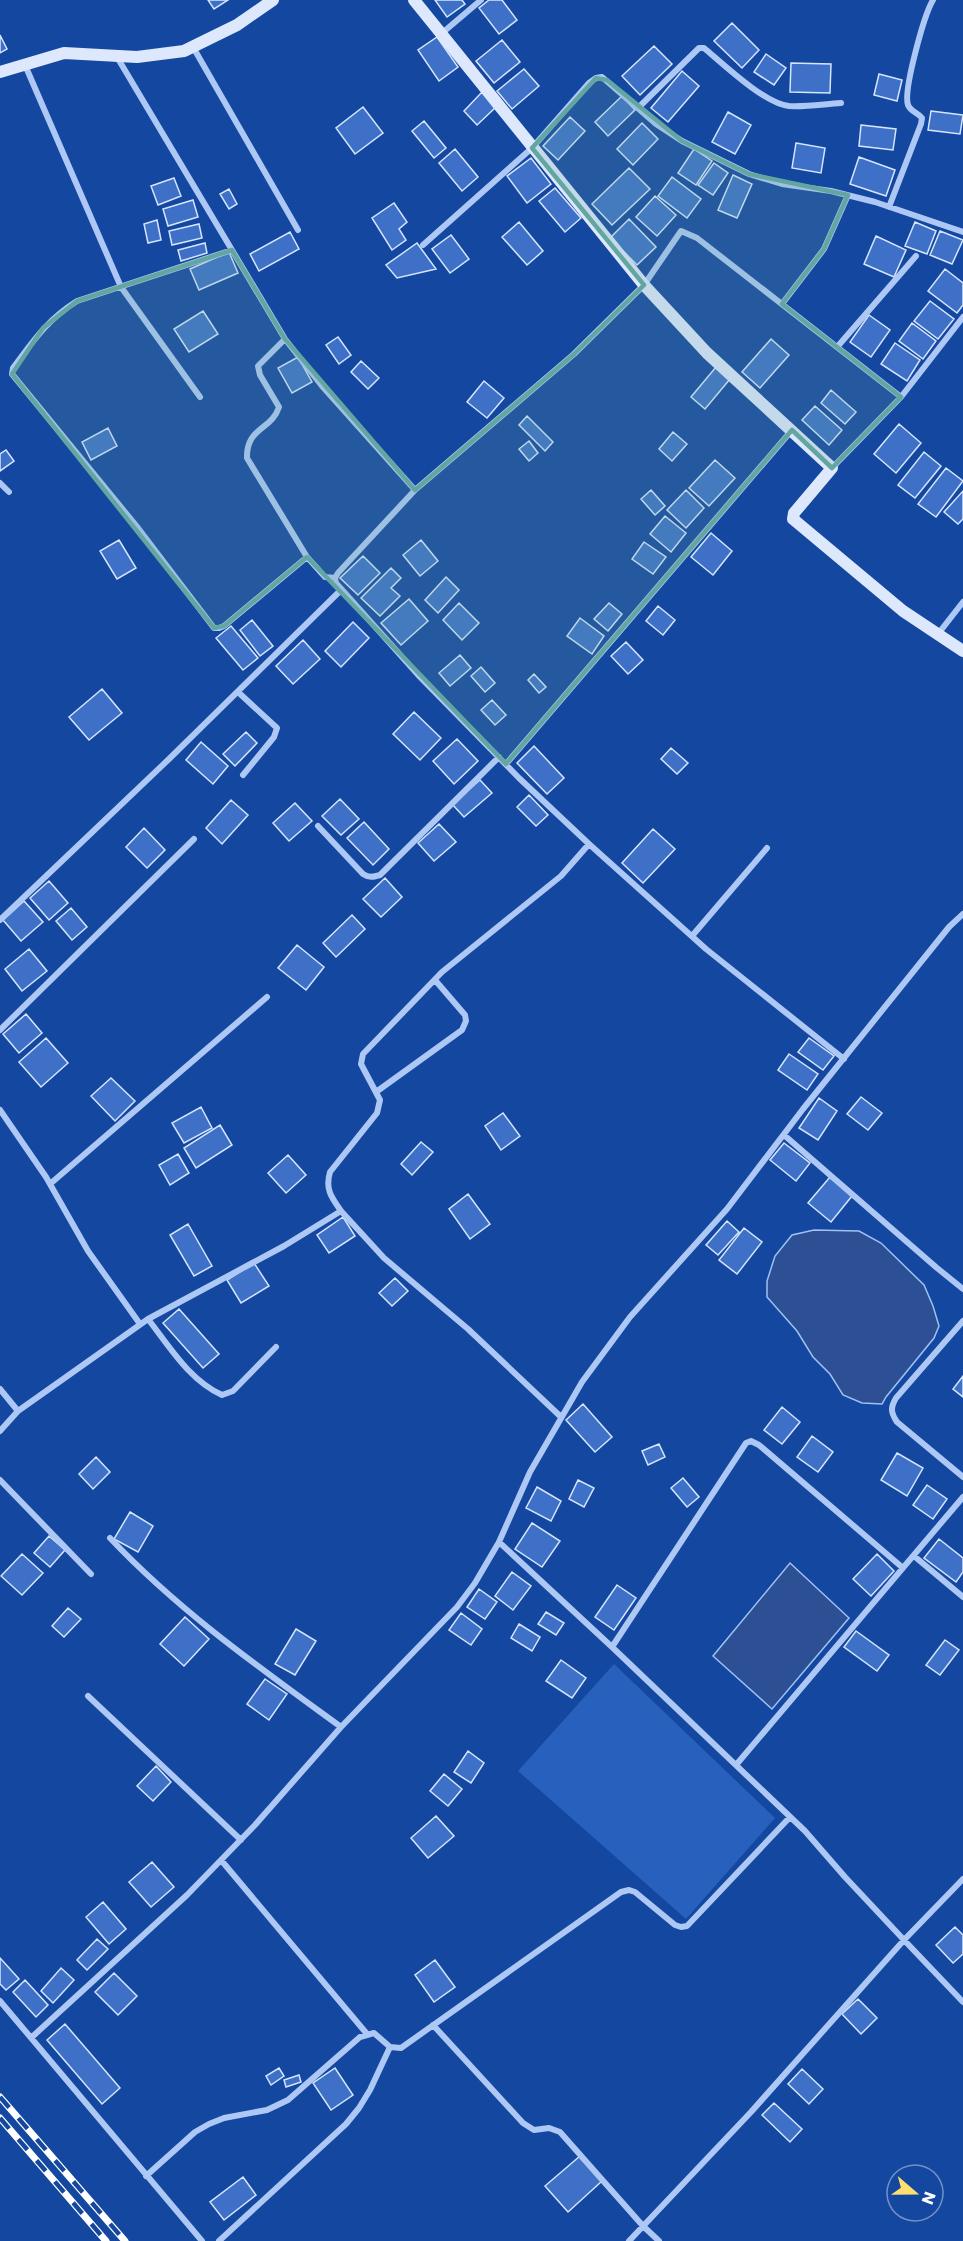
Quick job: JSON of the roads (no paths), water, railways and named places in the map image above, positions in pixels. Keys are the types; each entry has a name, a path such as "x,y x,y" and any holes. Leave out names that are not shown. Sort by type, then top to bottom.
{"street":[{"path":"0,72 64,53 137,57 184,51 237,25 273,0"},
{"path":"414,0 644,285 708,353 832,468"},
{"path":"441,34 480,0"},
{"path":"889,207 921,124 922,118 910,109 908,99 919,37 933,0"},
{"path":"193,46 298,230"},
{"path":"638,108 699,48 704,48 778,104 788,106 841,103"},
{"path":"117,56 285,339 322,386 415,490"},
{"path":"25,65 121,287 200,397"},
{"path":"423,245 532,148 596,78 602,77 656,124 682,141 749,174 782,183 848,195 963,232"},
{"path":"782,303 824,249 848,195"},
{"path":"335,578 415,490 574,354 644,285 681,231 697,238 901,397"},
{"path":"232,250 77,301 57,314 43,328 13,368 12,374 138,528 214,628 224,626 308,557"},
{"path":"838,346 916,256"},
{"path":"963,317 901,397 832,468 794,513 793,519 903,611 963,651"},
{"path":"285,339 258,366 260,375 279,407 277,414 250,440 247,458 308,557 325,577 335,578"},
{"path":"506,764 792,430"},
{"path":"0,483 9,492"},
{"path":"335,578 341,590 499,757 589,844 692,936 844,1059"},
{"path":"0,920 341,590"},
{"path":"938,635 963,602"},
{"path":"237,692 277,728 274,737 243,775"},
{"path":"318,826 363,874 371,878 380,875 499,757"},
{"path":"0,1030 194,839"},
{"path":"560,1416 468,1329 384,1258 340,1211 331,1197 327,1184 330,1172 379,1109 381,1100 361,1064 363,1054 435,980 561,876 589,844"},
{"path":"692,936 767,848"},
{"path":"32,2037 179,1903 240,1840 341,1726 457,1607 500,1542 530,1472 560,1416 582,1382 630,1317 728,1209 949,927 963,914"},
{"path":"376,1092 465,1026 465,1015 435,980"},
{"path":"50,1184 267,997"},
{"path":"0,1110 50,1184 88,1251 140,1324"},
{"path":"784,1135 963,1289"},
{"path":"0,1431 18,1411 140,1324 284,1246 340,1211"},
{"path":"148,1319 191,1373 207,1387 222,1395 233,1391 276,1347"},
{"path":"963,1321 891,1406 892,1414 897,1422 963,1477"},
{"path":"0,1389 18,1411"},
{"path":"612,1647 750,1441 755,1442 903,1568"},
{"path":"0,1480 91,1574"},
{"path":"736,1765 963,1497"},
{"path":"110,1538 165,1593 231,1646 341,1726"},
{"path":"500,1542 805,1831 963,2002"},
{"path":"914,1556 963,1597"},
{"path":"88,1696 240,1840"},
{"path":"146,2176 195,2132 209,2124 224,2118 267,2110 288,2100 360,2037 374,2033 390,2047 401,2048 621,1892 629,1890 635,1892 675,1925 687,1926 790,1817"},
{"path":"221,1860 368,2034"},
{"path":"629,2241 751,2112 904,1940 963,1880"},
{"path":"0,2001 202,2241"},
{"path":"433,2025 523,2123 534,2130 549,2128 560,2132 659,2241"},
{"path":"219,2241 352,2116 370,2090 390,2047"}],"railway":[{"path":"0,2097 125,2241"},
{"path":"0,2118 106,2241"}]}
